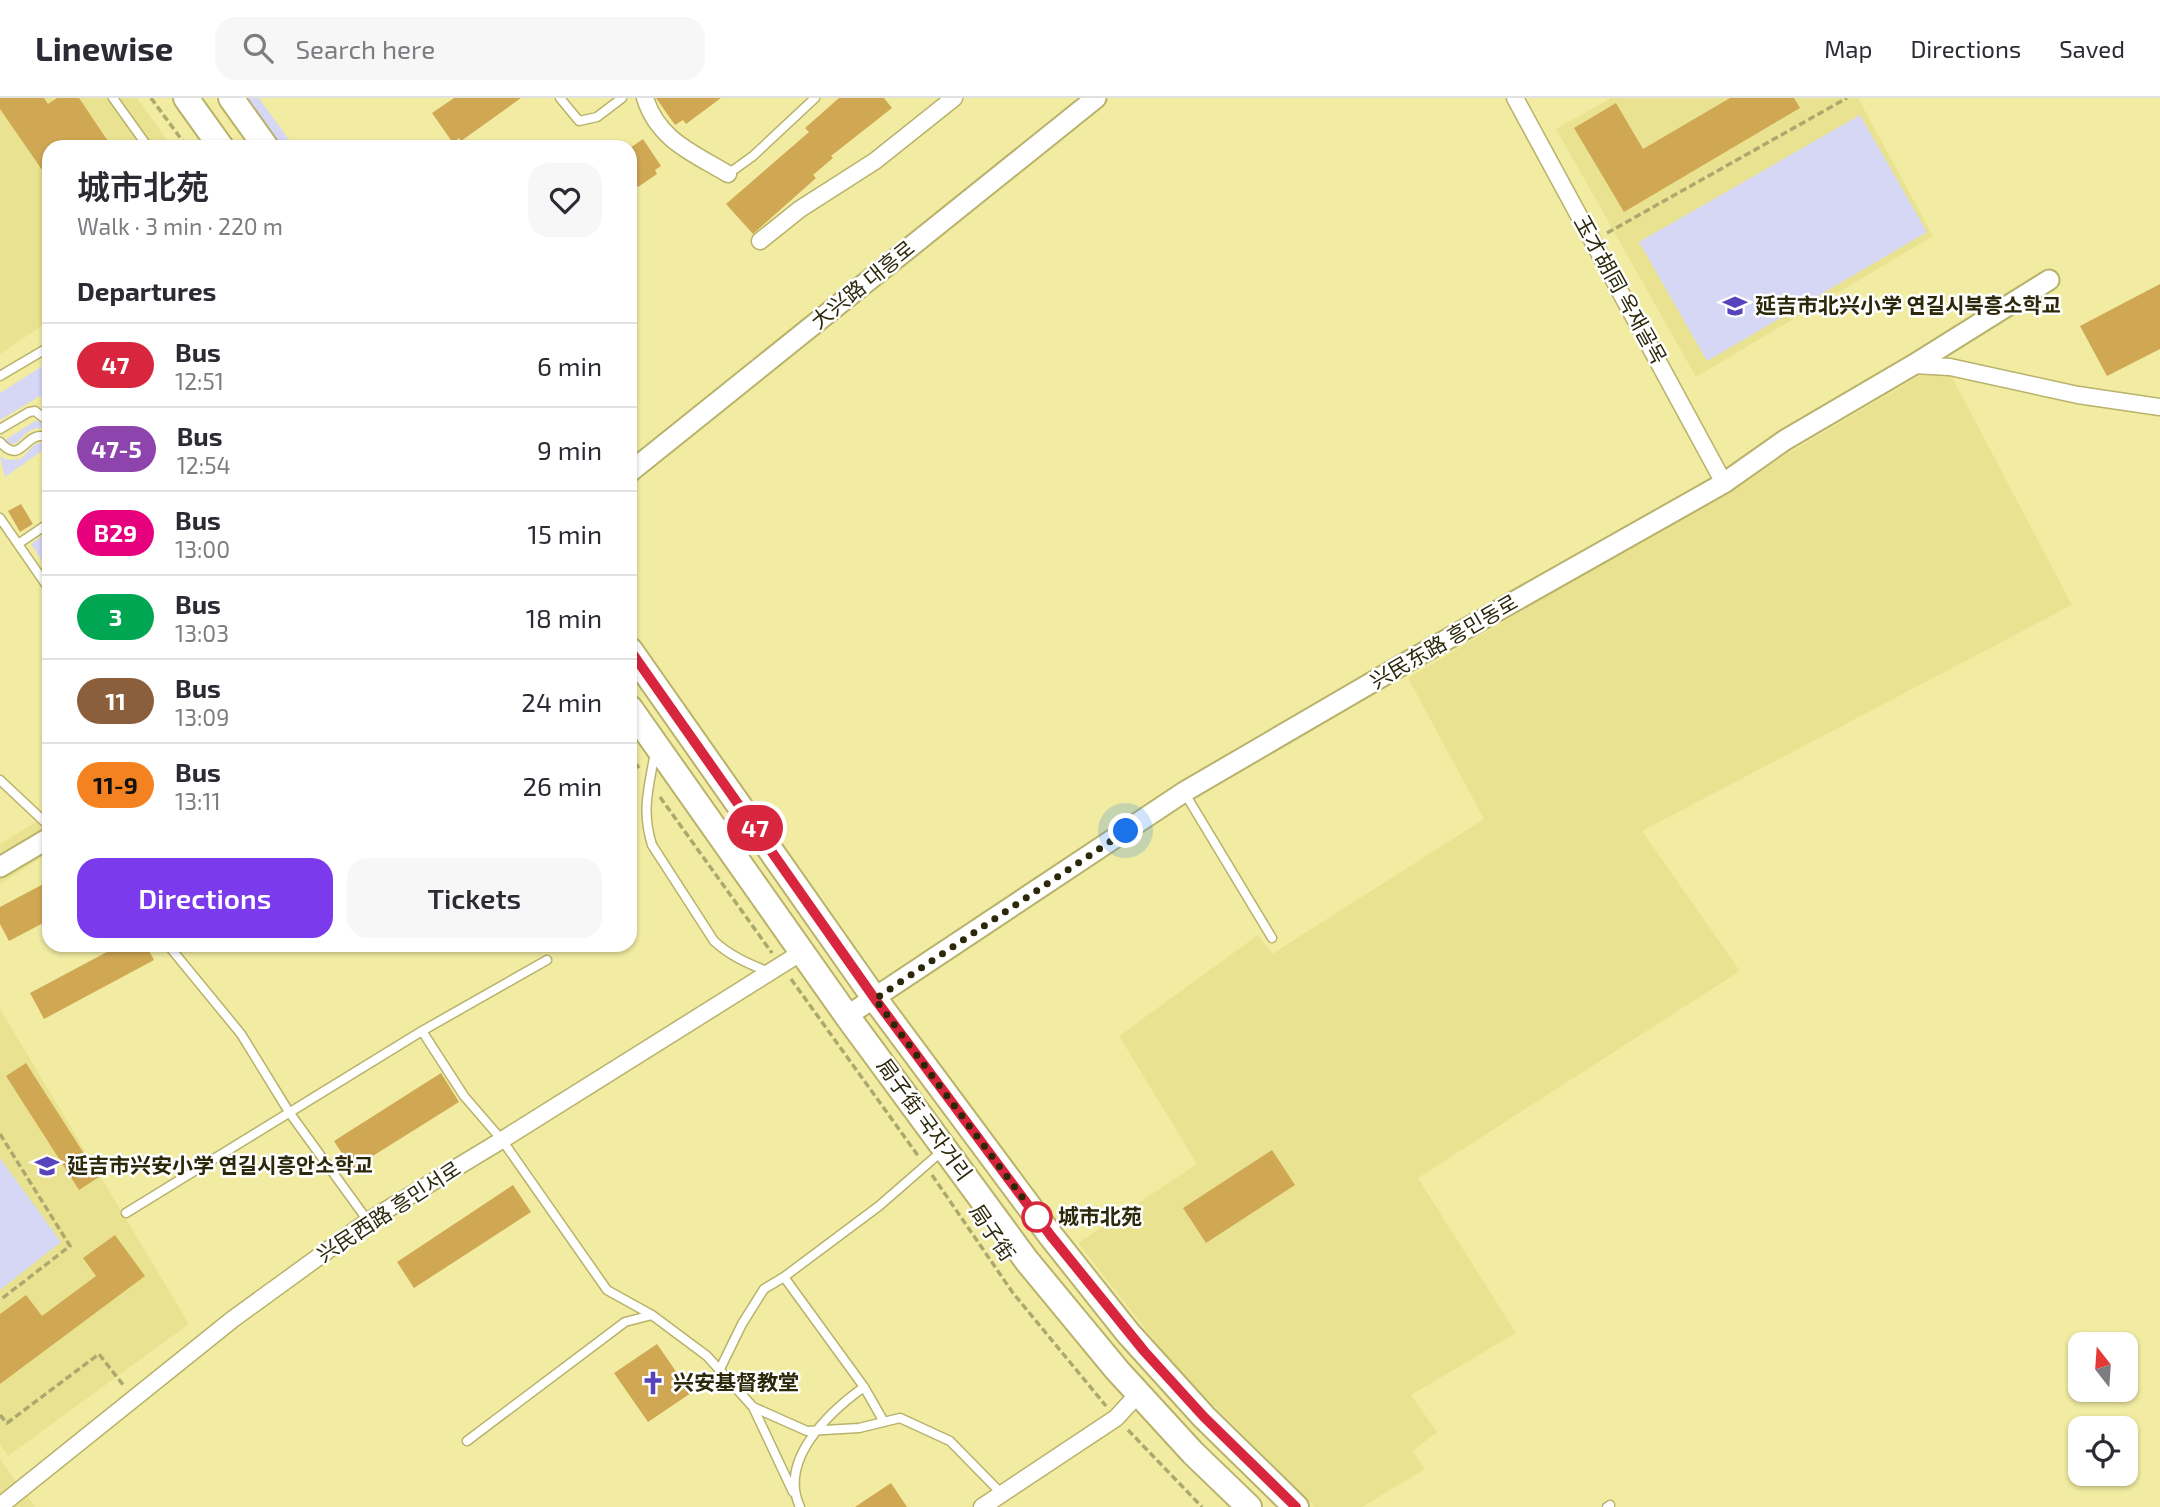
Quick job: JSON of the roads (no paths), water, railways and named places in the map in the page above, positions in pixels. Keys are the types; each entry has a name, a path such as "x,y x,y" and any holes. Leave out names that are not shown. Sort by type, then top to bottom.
{"main road":[{"path":"186,98 216,140"},
{"path":"231,98 261,140"},
{"name":"局子街 국자거리","path":"637,660 875,999 1051,1236 1128,1333 1204,1417 1296,1507"},
{"name":"局子街 국자거리","path":"641,727 847,1016 1027,1261 1117,1370 1193,1453 1249,1507"}],"street":[{"path":"645,98 655,121 669,139 728,174"},
{"path":"760,241 800,209 853,177 954,98"},
{"name":"大兴路 대흥로","path":"637,466 1096,98"},
{"name":"玉才胡同 옥재골목","path":"1515,98 1724,483"},
{"name":"兴民东路 흥민동로","path":"847,1016 1184,792 1724,483 1785,440 1913,365 2049,280"},
{"path":"1913,365 1950,367 2078,395 2160,407"},
{"path":"0,867 42,842"},
{"name":"兴民西路 흥민서로","path":"0,1506 233,1320 368,1222 802,952"},
{"path":"982,1507 1116,1418 1139,1393"}],"lane":[{"path":"113,98 143,140"},
{"path":"560,98 579,121 597,117 622,98"},
{"path":"728,174 761,149 815,98"},
{"path":"0,376 42,351"},
{"path":"0,429 29,412 35,411 42,416"},
{"path":"0,442 10,450 18,450 25,447 35,435 42,435"},
{"path":"0,518 42,579"},
{"path":"18,544 42,528"},
{"path":"641,727 649,783 645,808 652,845 714,941 739,959 775,969"},
{"path":"0,780 42,819"},
{"path":"1184,792 1272,938"},
{"path":"174,952 241,1034 289,1112 368,1222"},
{"path":"126,1213 422,1031 547,960"},
{"path":"422,1031 464,1096 502,1140 607,1290 652,1315 707,1356 753,1407 800,1507"},
{"path":"720,1369 742,1324 764,1289 879,1206 945,1149"},
{"path":"784,1277 864,1387 884,1422"},
{"path":"467,1441 625,1322 652,1315"},
{"path":"794,1495 796,1467 817,1430 842,1404 864,1387"},
{"path":"753,1407 807,1431 859,1428 900,1418 950,1441 1002,1494"}],"place":[{"name":"延吉市北兴小学 연길시북흥소학교","path":"1735,306"},
{"name":"延吉市兴安小学 연길시흥안소학교","path":"47,1166"},
{"name":"城市北苑","path":"1037,1217"},
{"name":"兴安基督教堂","path":"653,1383"}]}
